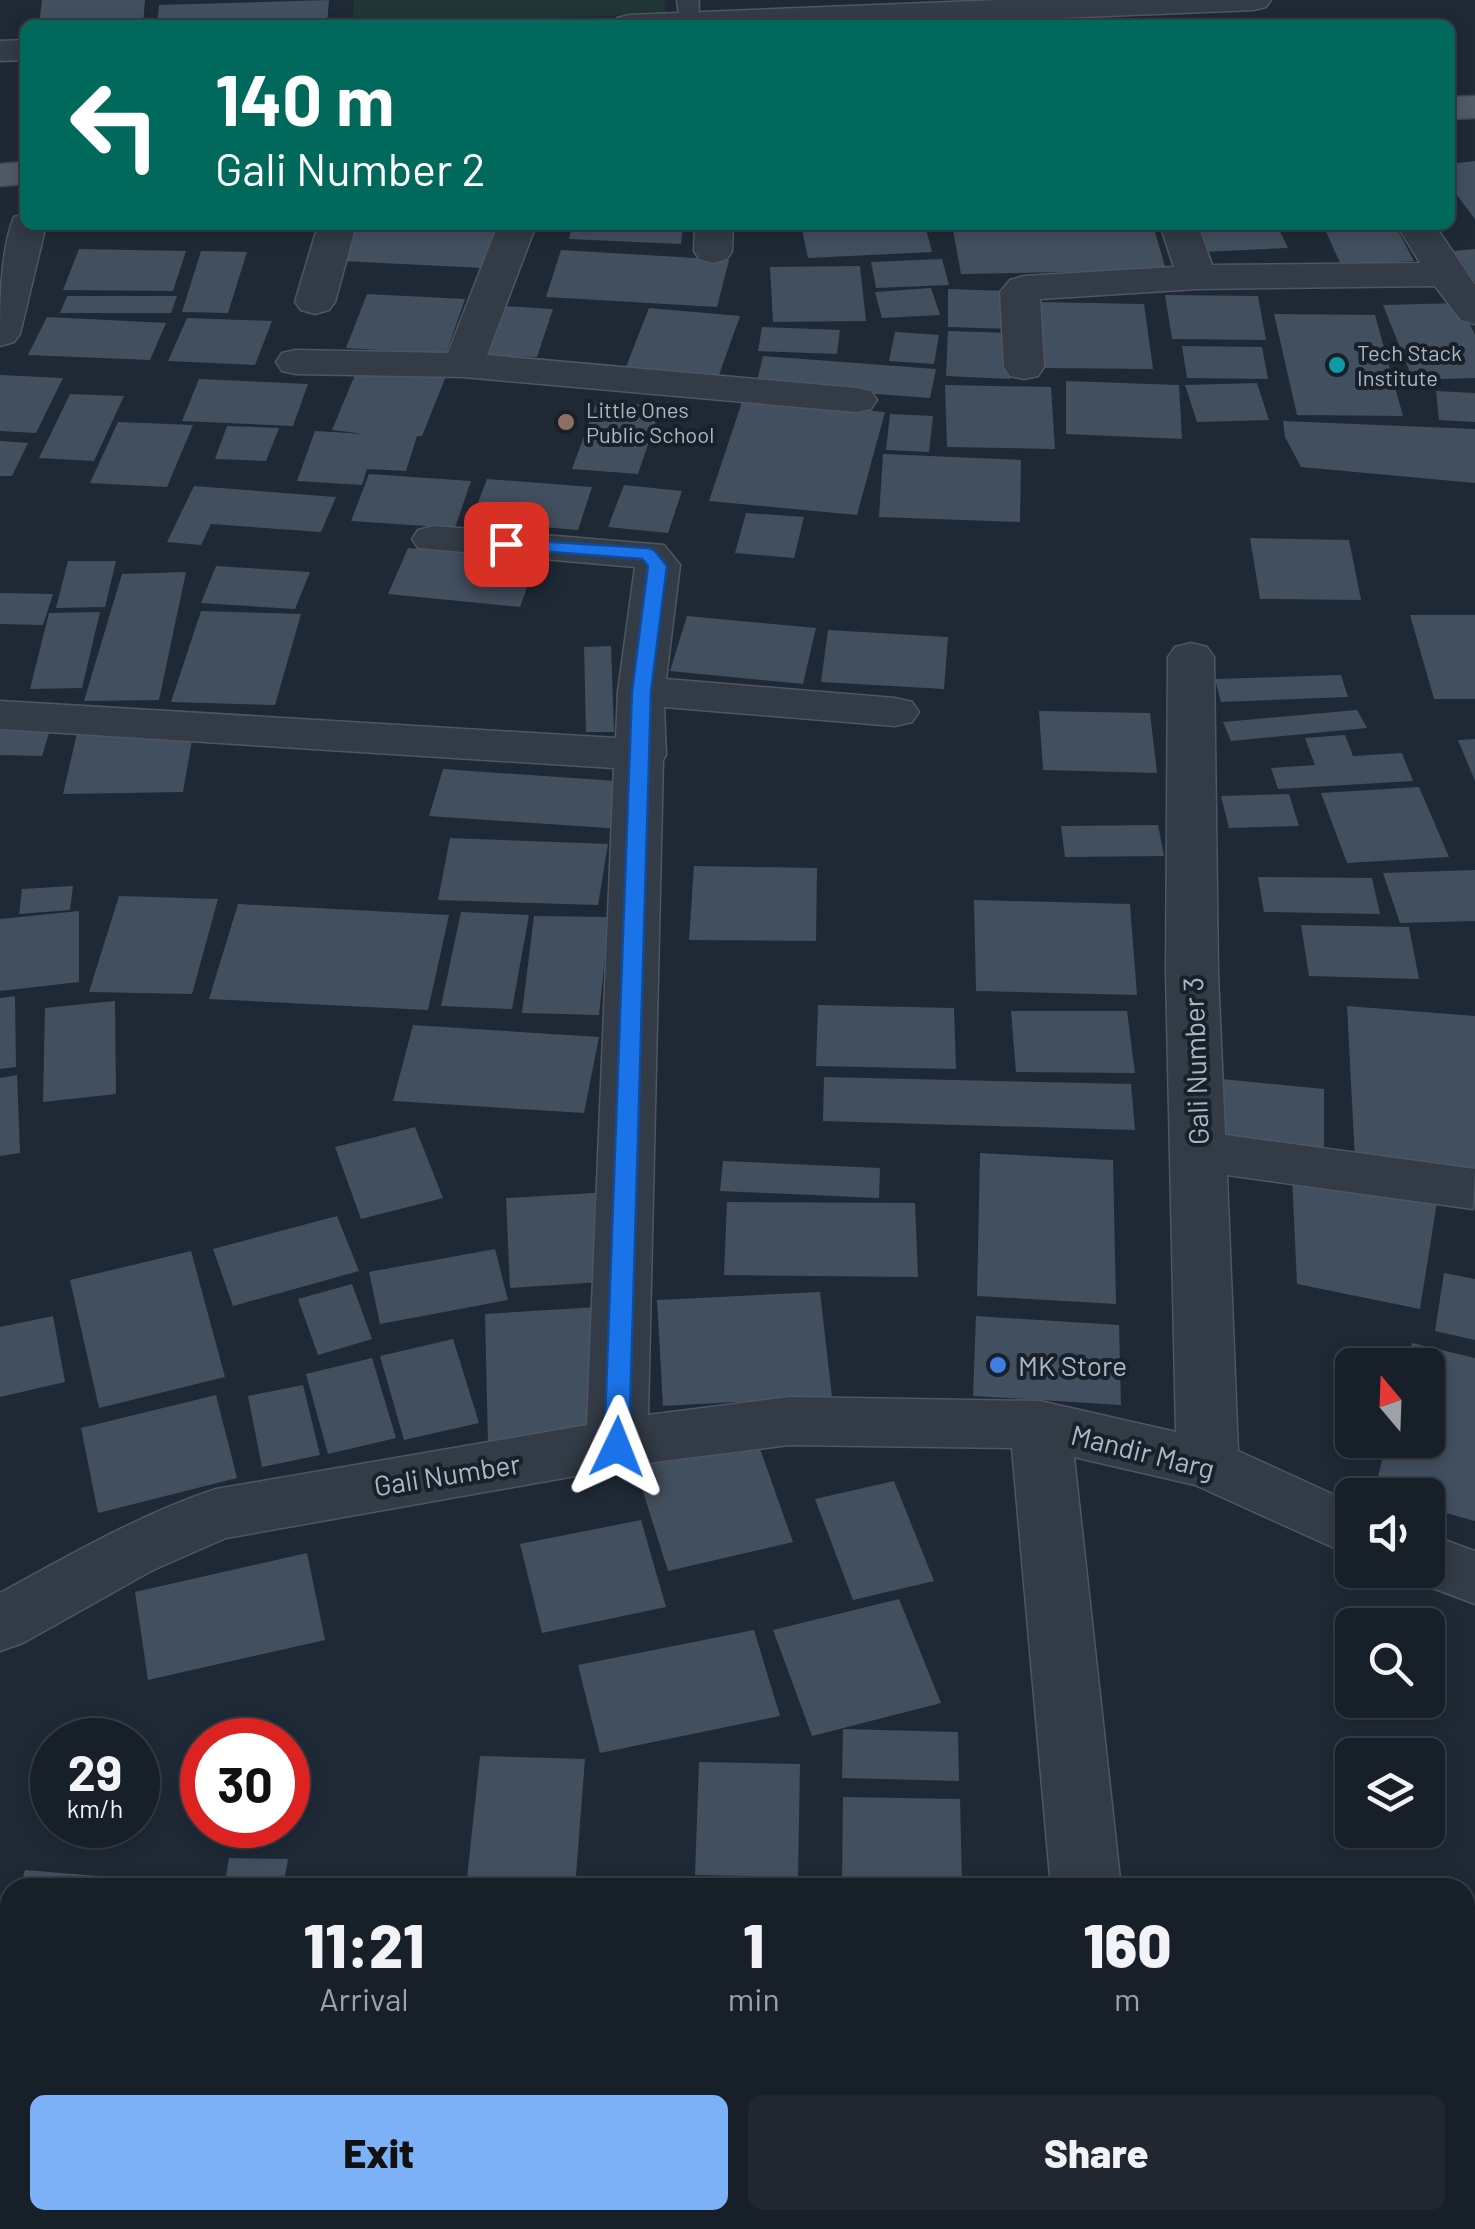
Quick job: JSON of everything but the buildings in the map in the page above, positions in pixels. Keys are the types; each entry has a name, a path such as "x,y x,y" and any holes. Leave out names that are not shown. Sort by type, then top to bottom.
{"street":[{"path":"650,20 688,11 1254,0"},
{"path":"0,334 25,230"},
{"path":"315,302 336,230"},
{"path":"463,366 515,230"},
{"path":"1182,230 1197,277"},
{"path":"1419,230 1475,312"},
{"path":"1024,367 1020,292 1024,288 1197,277 1446,274"},
{"path":"296,362 463,366 856,400"},
{"path":"434,539 648,554 656,558 642,691 617,1447"},
{"name":"Gali Number 3","path":"1191,657 1192,974 1208,1464"},
{"path":"642,691 894,712"},
{"path":"0,715 642,755"},
{"path":"1198,1152 1473,1189"},
{"name":"Gali Number","path":"0,1624 131,1552 216,1514 654,1438 789,1421 1040,1425"},
{"path":"1040,1425 1085,1878"},
{"name":"Mandir Marg","path":"1040,1425 1208,1464 1335,1523"},
{"path":"1445,1567 1475,1578"}],"green space":[{"path":"354,0 664,0 666,14 495,20 353,20"}],"place":[{"name":"Tech Stack Institute","path":"1337,365"},
{"name":"Little Ones Public School","path":"566,422"},
{"name":"MK Store","path":"998,1365"}],"route":[{"path":"506,544 648,554 656,558 658,566 642,691 617,1447"}]}
